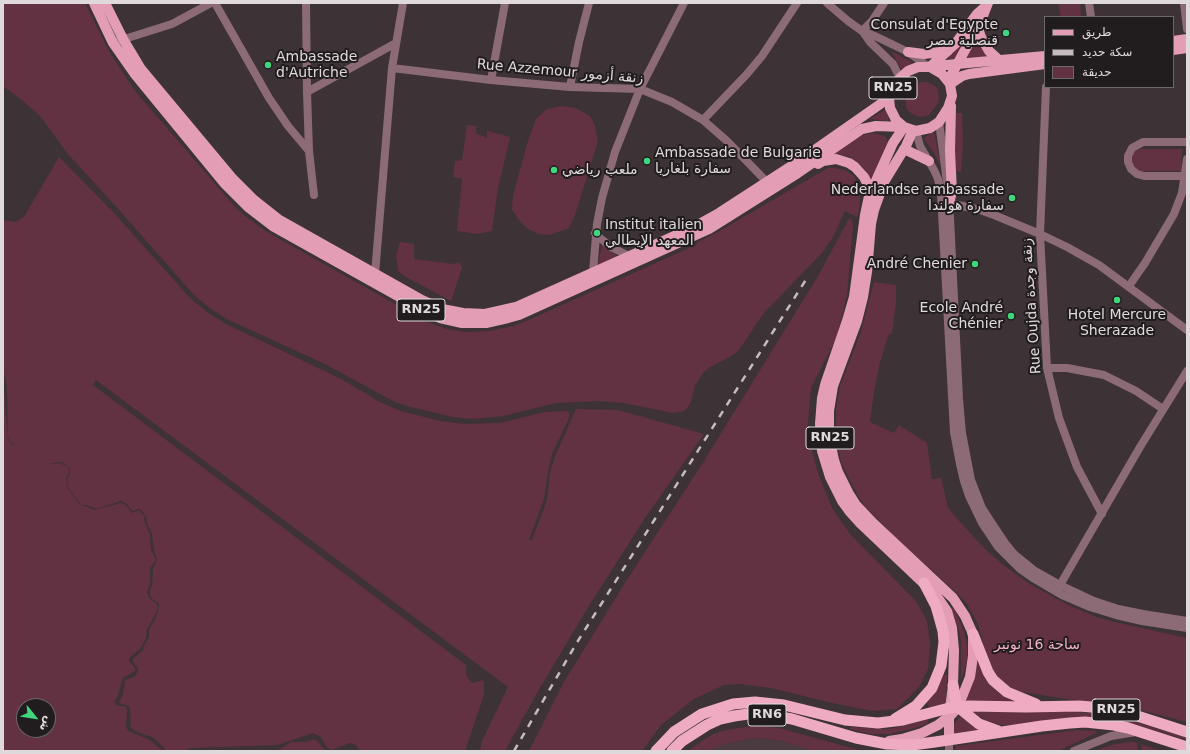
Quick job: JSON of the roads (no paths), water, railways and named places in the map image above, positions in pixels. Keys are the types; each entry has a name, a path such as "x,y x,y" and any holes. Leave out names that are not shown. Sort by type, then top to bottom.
{"highway":[{"path":"891,722 916,706 924,698 932,688 941,666 944,642 943,631 936,606 924,583"},
{"name":"RN25","path":"973,634 988,672 1000,687 1015,696 1042,706"},
{"name":"RN25","path":"952,711 956,701 953,685"},
{"name":"RN6","path":"656,751 674,732 702,714 733,704 766,702 845,720 866,723 891,722 952,711"},
{"name":"RN25","path":"952,711 1067,705 1104,708 1140,717 1187,732"},
{"name":"RN25","path":"952,711 991,729 1003,732"},
{"name":"RN6","path":"672,751 682,741 707,725 720,719 748,714 763,714 792,719 869,741 887,744 949,746"},
{"name":"RN25","path":"949,746 1003,732 1042,726 1085,722 1114,725 1142,732 1187,747"},
{"path":"906,745 920,751"}],"main road":[{"name":"RN25","path":"94,3 118,41 232,178 254,200 278,219 375,274 432,305 452,312 474,314 495,312 516,307 706,221 767,182 889,98"},
{"name":"RN25","path":"105,3 126,64 225,184 248,207 274,226 419,308 440,318 462,323 486,323 519,314 699,234 804,169 862,129 876,126 909,129 930,128 939,122"},
{"path":"946,202 952,192 950,140 952,92 949,82 956,64 978,26 987,4"},
{"path":"931,68 956,42 977,14 987,4"},
{"path":"978,26 984,42 992,54 1000,61"},
{"path":"1174,41 1187,39"},
{"path":"1174,50 1187,48"},
{"path":"908,52 932,54 948,51"},
{"path":"931,68 942,65 1044,56"},
{"path":"949,82 969,74 1044,64"},
{"name":"RN25","path":"909,129 894,117 890,108 889,98 892,90 900,78 913,69 931,68 942,74 949,82"},
{"path":"939,122 951,100"},
{"name":"RN25","path":"909,129 904,149 884,182 874,210 871,224 867,272 863,297 857,321 833,386 829,411 830,436 834,460 838,472 856,505 873,524 946,590 960,607 973,634 972,666 966,687 952,711 949,746"},
{"name":"RN25","path":"909,129 893,143 869,196 854,297 827,378 822,398 820,424 826,464 830,477 842,501 859,522 936,594 943,603 952,628 954,650 953,685"},
{"path":"904,149 929,161"},
{"name":"RN25","path":"804,169 836,159 849,163 860,171 864,177 867,183 869,196"},
{"path":"869,741 891,741 912,737 932,728 952,711"}],"street":[{"path":"118,41 172,24 211,3"},
{"path":"214,3 269,98 288,126 310,151"},
{"path":"306,3 307,92 314,196"},
{"path":"375,274 392,68 403,3"},
{"path":"491,80 505,3"},
{"path":"570,87 589,3"},
{"path":"593,272 595,233 602,198 615,152 640,89 684,3"},
{"path":"703,120 762,56 797,3"},
{"path":"827,3 862,32 870,42 894,64 900,78"},
{"path":"862,32 872,21 884,3"},
{"path":"1089,3 1091,16"},
{"path":"1184,3 1187,29"},
{"path":"862,32 877,37 908,52 931,68"},
{"path":"307,92 396,43"},
{"name":"Rue Azzemour زنقة أزمور","path":"392,68 491,80 570,87 640,89 672,102 703,120 727,141 767,182"},
{"name":"Rue Oujda زنقة وجدة","path":"1046,88 1040,234 1047,368 1059,418 1077,467 1102,514"},
{"path":"939,122 946,202 960,415 965,449 972,480 982,508 996,532 1024,562 1035,571 1060,585 1094,601 1118,609 1187,621"},
{"path":"909,129 929,161 938,179 946,202 954,432 964,481 971,501 982,524 998,547 1020,569 1062,595 1090,607 1116,615 1142,621 1187,628"},
{"path":"1185,176 1144,176 1137,174 1131,169 1128,162 1128,156 1132,148 1143,142 1187,142"},
{"path":"1129,286 1145,263 1174,214 1182,193 1187,159"},
{"path":"946,202 980,210 1040,234 1067,247 1099,265 1187,330"},
{"path":"595,233 611,247 629,256"},
{"path":"1047,368 1067,368 1104,375 1136,391 1163,408"},
{"path":"1060,585 1163,408 1187,371"},
{"path":"1074,751 1111,736 1132,732 1142,732"}],"railway":[{"path":"514,751 576,644 807,278"}],"place":[{"name":"Consulat d'Egypte قنصلية مصر","path":"1006,33"},
{"name":"Ambassade d'Autriche","path":"268,65"},
{"name":"Ambassade de Bulgarie سفارة بلغاريا","path":"647,161"},
{"name":"ملعب رياضي","path":"554,170"},
{"name":"Nederlandse ambassade سفارة هولندا","path":"1012,198"},
{"name":"Institut italien المعهد الإيطالي","path":"597,233"},
{"name":"André Chenier","path":"975,264"},
{"name":"Hotel Mercure Sherazade","path":"1117,300"},
{"name":"Ecole André Chénier","path":"1011,316"}],"park label":[{"name":"ساحة 16 نونبر","path":"1037,645"}]}
